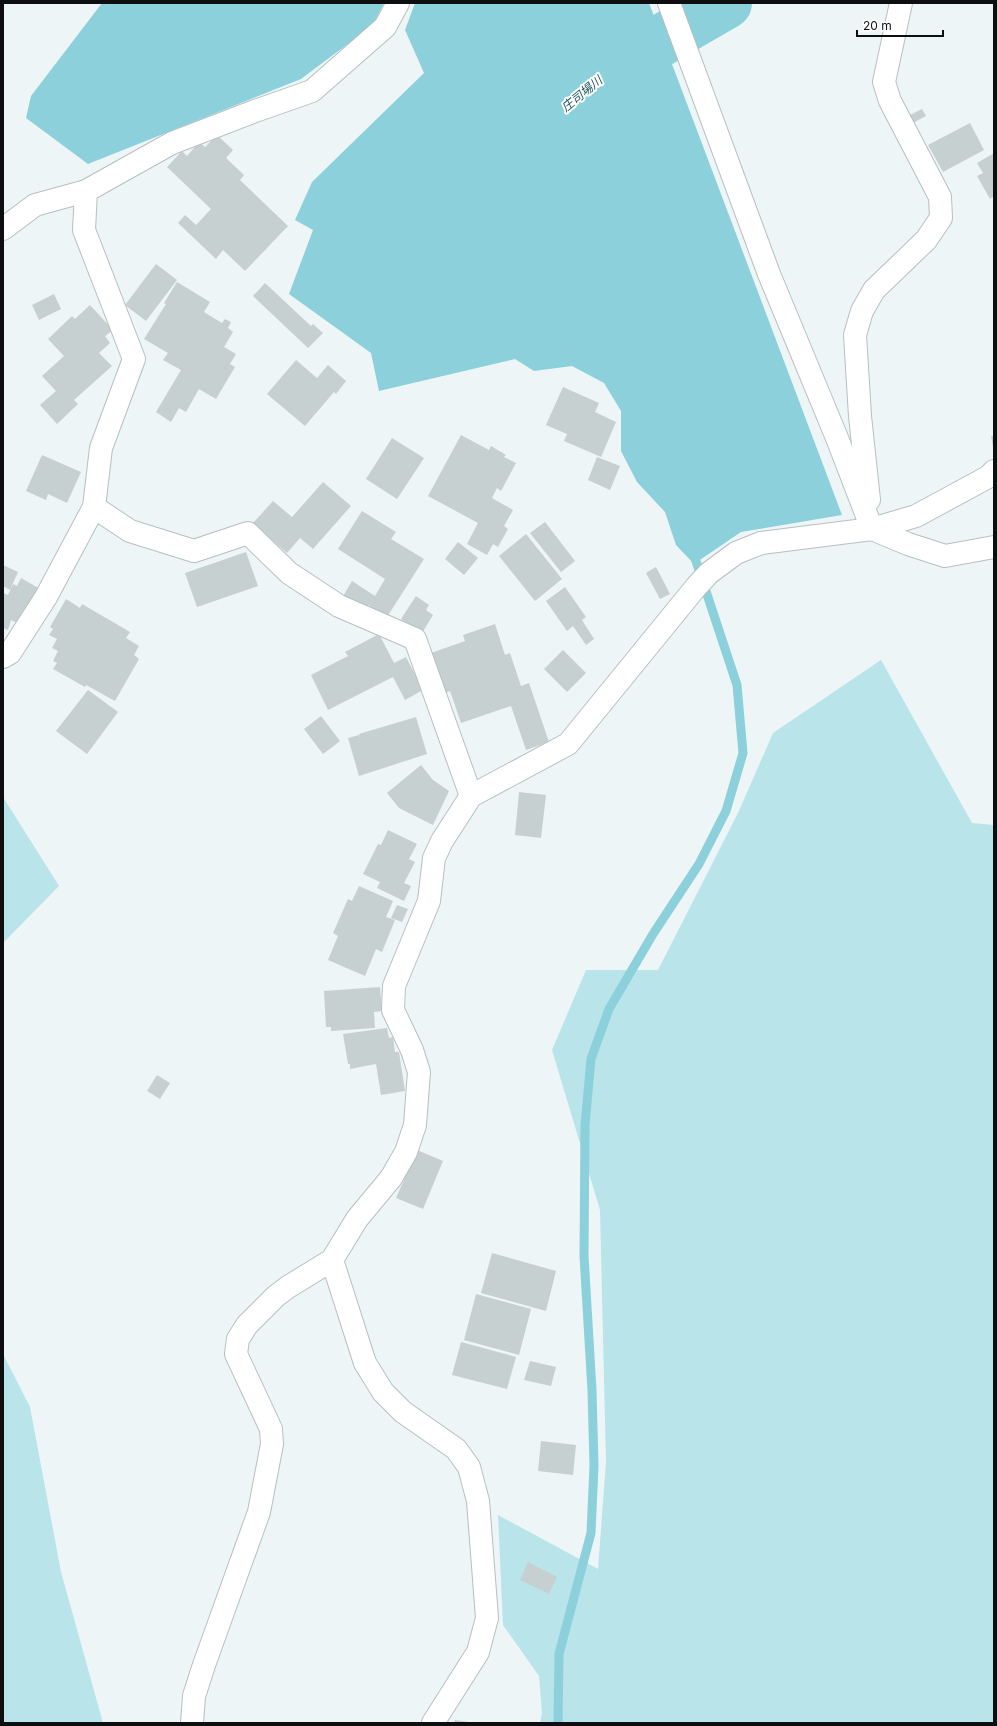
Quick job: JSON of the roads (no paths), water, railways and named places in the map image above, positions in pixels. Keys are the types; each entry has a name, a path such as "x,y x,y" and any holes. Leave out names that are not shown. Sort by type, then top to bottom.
{"street":[{"path":"3,229 35,205 86,191 172,143 312,91 386,27 398,3"},
{"path":"669,3 769,274 837,438 872,529 908,544 945,556 994,547"},
{"path":"872,529 860,416 855,335 862,312 874,290 926,240 941,218 940,197 890,101 884,82 900,3"},
{"path":"3,657 10,653 46,597 94,507 101,448 134,359 84,230 86,191"},
{"path":"192,1723 194,1696 259,1512 272,1444 271,1429 236,1354 238,1339 247,1325 276,1296 332,1260 357,1219 391,1178 406,1152 414,1125 419,1072 412,1050 393,1010 394,986 429,901 434,858 442,841 471,796 568,744 702,580 736,553 761,543 872,529 916,516 988,477 994,471"},
{"path":"94,507 130,531 194,551 248,533 289,573 339,606 415,639 471,796"},
{"path":"332,1260 365,1363 383,1392 403,1412 456,1449 469,1467 478,1501 487,1618 478,1652 433,1723"}],"water":[{"path":"102,3 384,3 373,25 301,79 88,164 26,118 31,96"},
{"path":"415,3 649,3 842,515 741,532 694,564 676,545 665,512 637,482 621,451 621,411 604,383 572,366 534,371 515,359 379,391 371,353 289,294 313,230 295,220 312,182 424,73 405,30"}],"waterway":[{"name":"庄司場川","path":"602,78 617,66 726,3"},
{"path":"558,1723 559,1654 591,1533 594,1466 592,1390 584,1256 585,1125 591,1059 609,1009 653,934 699,864 726,811 743,753 737,685 693,552"}]}
